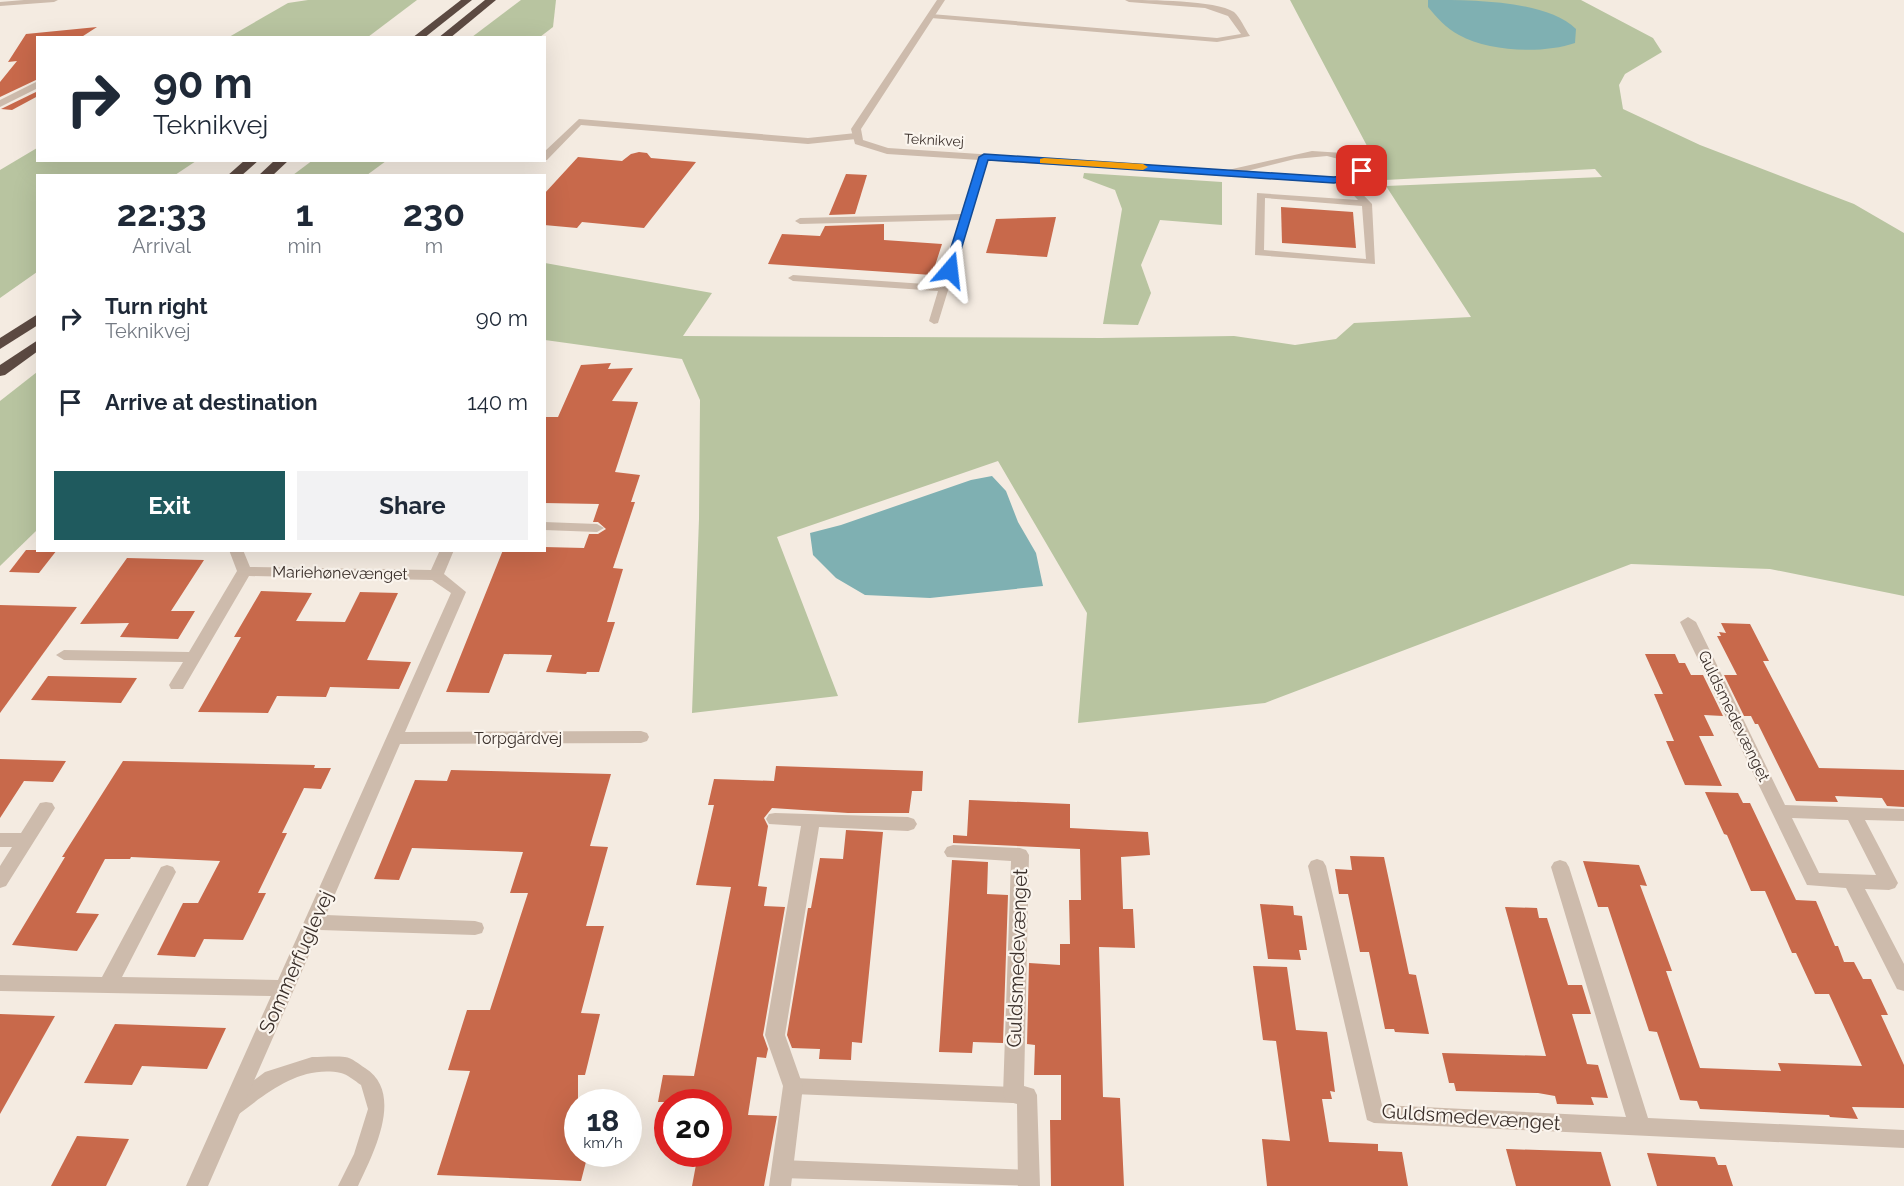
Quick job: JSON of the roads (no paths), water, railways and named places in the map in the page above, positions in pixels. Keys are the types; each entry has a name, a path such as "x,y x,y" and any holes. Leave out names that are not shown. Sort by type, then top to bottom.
{"highway":[{"path":"420,36 466,0"},
{"path":"446,36 491,0"},
{"path":"236,174 250,162"},
{"path":"266,174 281,162"},
{"path":"0,345 36,319"},
{"path":"0,372 36,345"}],"street":[{"path":"856,135 856,129 941,0"},
{"path":"0,104 36,85"},
{"name":"Teknikvej","path":"856,135 858,142 887,151 1342,179 1352,177 1362,171 1358,161 1333,153 1316,153 1232,172"},
{"path":"546,526 597,528"},
{"path":"177,685 244,571 237,552"},
{"path":"394,738 459,592 436,575 446,552"},
{"name":"Mariehønevænget","path":"244,571 436,575"},
{"name":"Guldsmedevænget","path":"1688,622 1814,880 1889,883 1853,813"},
{"path":"64,655 193,657"},
{"name":"Torpgårdvej","path":"394,738 641,737"},
{"name":"Sommerfuglevej","path":"197,1186 394,738"},
{"path":"0,881 46,808"},
{"path":"1780,811 1904,815"},
{"path":"775,819 908,824"},
{"path":"781,1178 793,1086 775,1035 811,820"},
{"path":"0,840 25,840"},
{"name":"Guldsmedevænget","path":"953,852 1020,855 1013,1095"},
{"name":"Guldsmedevænget","path":"1317,866 1374,1114 1904,1139"},
{"path":"1560,867 1640,1127"},
{"path":"108,985 167,872"},
{"path":"1852,882 1904,983"},
{"path":"314,922 474,928"},
{"path":"0,983 285,988"},
{"path":"1013,1095 1027,1095 1029,1183"}],"lane":[{"path":"0,4 54,0"},
{"path":"931,16 1217,40 1246,36 1231,14 1206,6 1129,0"},
{"path":"546,156 579,123 808,141 856,135"},
{"path":"934,321 984,157"},
{"path":"534,168 540,162"},
{"path":"1342,179 1367,204 1371,262 1259,253 1260,195 1367,204"},
{"path":"800,221 966,217"},
{"path":"793,278 944,288"},
{"path":"232,1108 272,1078 312,1065 345,1065 369,1080 377,1109 363,1155 348,1186"},
{"path":"793,1086 1013,1095"},
{"path":"781,1178 1029,1183"}],"water":[{"path":"1428,0 1466,0 1508,4 1547,12 1563,19 1576,29 1575,43 1548,49 1517,50 1472,41 1459,35 1438,19 1428,7"},
{"path":"992,476 1006,491 1018,522 1036,553 1043,586 930,598 865,595 836,578 813,555 810,533 841,525 971,480"}]}
